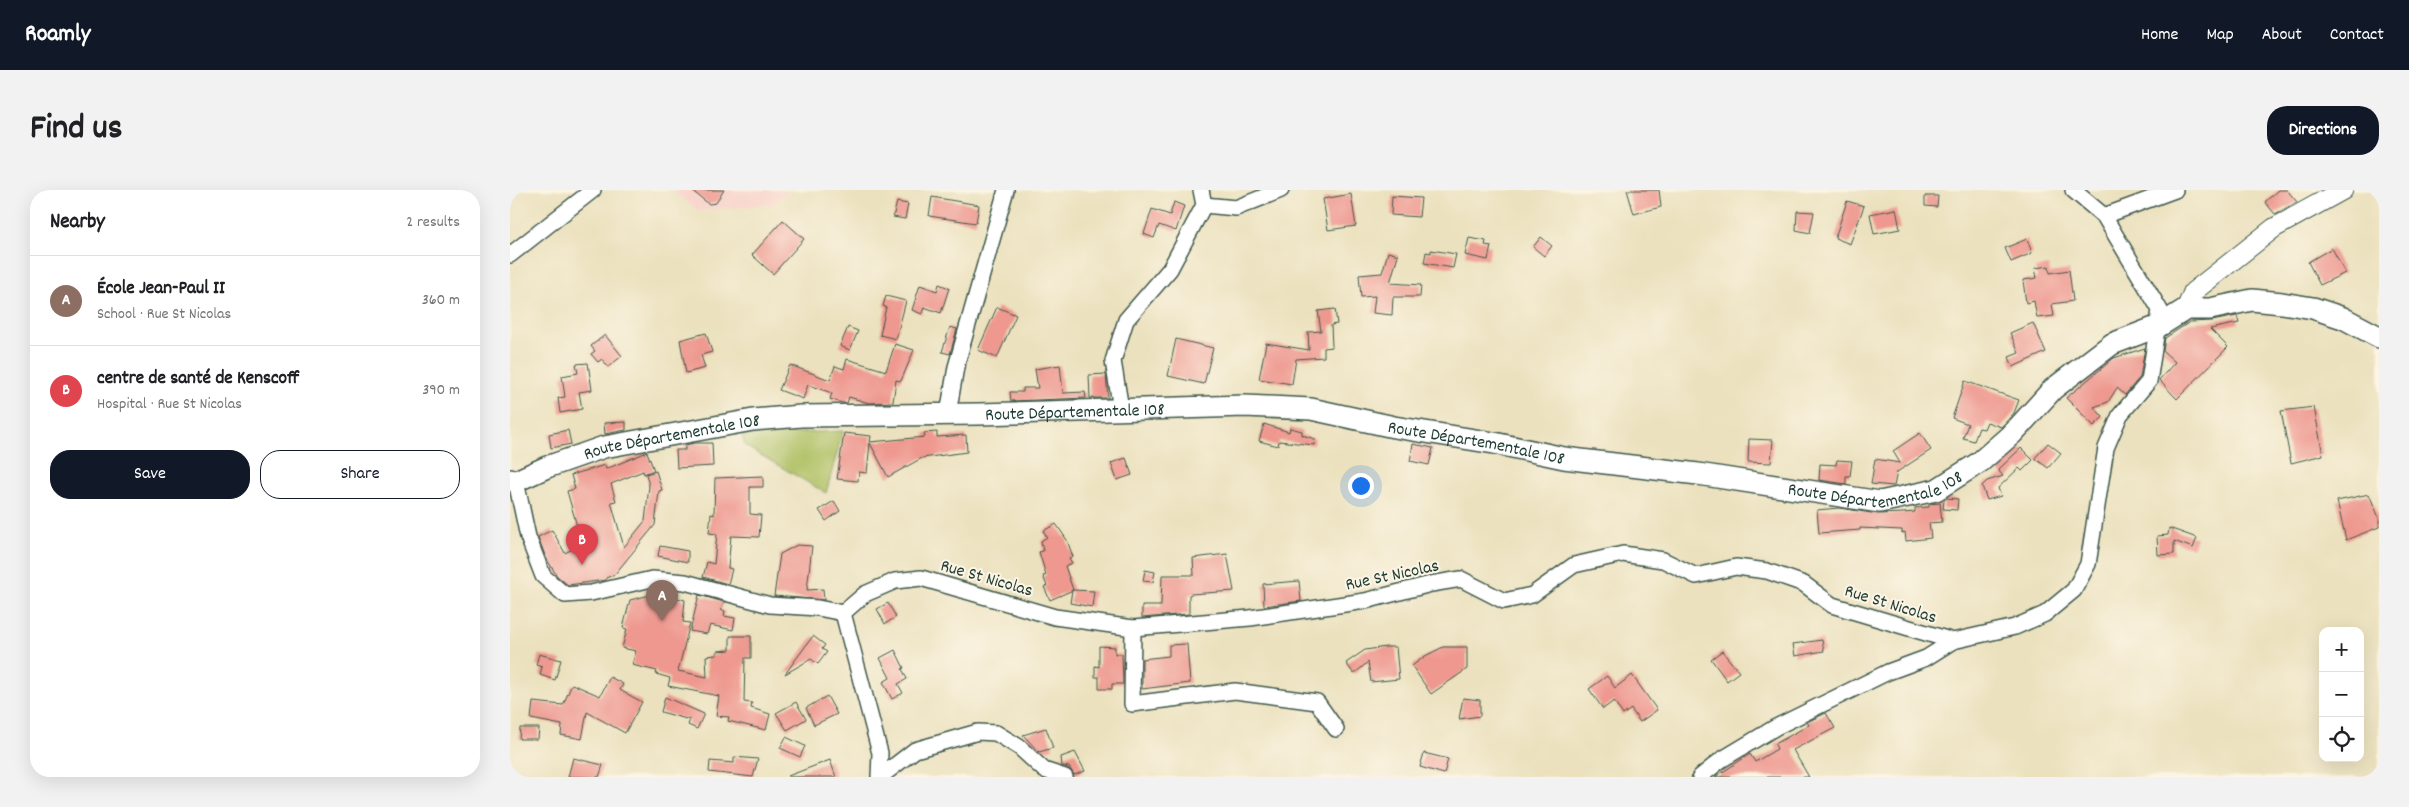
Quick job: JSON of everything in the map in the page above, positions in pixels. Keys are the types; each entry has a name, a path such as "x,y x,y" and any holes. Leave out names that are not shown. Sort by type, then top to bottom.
{"main road":[{"path":"2186,309 2210,309 2252,300 2282,303 2313,308 2342,318 2379,337"},
{"name":"Route Départementale 108","path":"512,482 546,466 604,447 753,420 801,416 1245,406 1311,409 1394,427 1494,443 1564,458 1698,474 1880,502 1936,490 1980,462 2013,433 2053,389 2106,348 2132,335 2159,326 2186,309"}],"street":[{"path":"510,255 593,190"},
{"path":"948,414 956,367 1006,190"},
{"path":"1120,409 1113,361 1126,320 1170,268 1203,197 1236,208 1281,190"},
{"name":"Rue St Nicolas","path":"842,613 865,594 895,581 921,578 1055,617 1133,628 1259,617 1365,601 1431,584 1461,579 1504,601 1532,595 1574,565 1623,554 1663,560 1696,576 1736,567 1767,571 1804,584 1832,605 1952,641 2016,627 2045,614 2074,590 2088,564 2106,448 2120,415 2148,381 2159,326 2160,310 2104,216 2073,190"},
{"path":"2104,216 2175,190"},
{"path":"2186,309 2193,292 2274,228 2343,190"},
{"path":"512,482 528,537 543,576 565,595 591,594 652,579 685,582 770,605 818,608 842,613 880,753 880,777"},
{"path":"1133,628 1132,704 1235,691 1318,702 1336,729"},
{"path":"1700,777 1721,760 1776,727 1888,672 1926,658 1952,641"},
{"path":"880,777 915,750 978,732 996,733 1019,747 1044,770 1064,777"}],"shaded area":[{"path":"672,190 788,190 773,204 699,211"}],"green space":[{"path":"843,431 826,493 745,446 742,435"}],"building":[{"path":"691,190 724,190 716,203 709,204"},
{"path":"1627,190 1659,190 1661,207 1634,214"},
{"path":"2278,190 2287,190 2297,202 2275,214 2265,202"},
{"path":"1351,194 1356,226 1328,230 1323,199"},
{"path":"1392,196 1421,198 1419,217 1391,215"},
{"path":"1925,196 1938,196 1937,207 1925,206"},
{"path":"932,197 979,205 976,223 929,216"},
{"path":"1847,201 1864,206 1850,244 1835,238"},
{"path":"897,202 908,204 905,219 893,217"},
{"path":"1174,202 1184,206 1176,231 1159,225 1154,238 1144,234 1152,209 1170,215"},
{"path":"1896,209 1900,229 1874,234 1870,214"},
{"path":"1797,211 1814,212 1810,233 1796,230"},
{"path":"783,220 804,239 773,274 752,255"},
{"path":"1541,237 1552,246 1544,256 1533,247"},
{"path":"1469,238 1486,241 1485,245 1491,246 1488,260 1465,255"},
{"path":"2027,239 2032,253 2011,262 2005,248"},
{"path":"2332,248 2345,273 2320,285 2308,262"},
{"path":"1431,250 1456,254 1453,268 1424,263 1426,252 1431,253"},
{"path":"1388,252 1398,255 1390,283 1421,285 1420,297 1393,297 1392,315 1373,313 1375,296 1361,297 1359,275 1382,273"},
{"path":"2049,266 2050,273 2069,270 2073,301 2052,304 2054,316 2037,318 2034,301 2026,303 2023,280 2037,278 2035,268"},
{"path":"939,284 949,288 941,313 924,307 922,314 912,310 920,285 937,291"},
{"path":"886,296 906,301 896,339 880,335 886,307 883,306"},
{"path":"997,307 1016,315 997,358 978,350"},
{"path":"1335,309 1337,324 1331,325 1332,347 1324,348 1324,357 1296,359 1292,384 1259,379 1266,343 1309,350 1308,332 1321,331 1318,311"},
{"path":"2237,316 2239,323 2210,329 2228,347 2177,399 2159,380 2175,362 2163,351 2165,338 2190,322 2212,321"},
{"path":"2033,323 2046,352 2013,367 2009,357 2019,353 2010,333"},
{"path":"848,327 858,331 850,350 840,346"},
{"path":"950,327 957,329 950,354 942,352"},
{"path":"706,333 712,352 701,355 705,368 686,373 680,340"},
{"path":"605,335 622,356 608,367 602,359 598,362 591,354 595,351 591,346"},
{"path":"1176,339 1213,348 1204,384 1168,376"},
{"path":"895,344 914,350 901,381 896,380 893,402 869,403 849,397 847,403 842,403 830,399 832,393 808,385 803,399 779,390 790,365 830,380 835,366 844,369 847,359 886,371"},
{"path":"2145,348 2140,377 2125,395 2117,388 2108,402 2094,407 2103,417 2094,426 2066,398 2114,358"},
{"path":"588,363 592,390 579,392 582,409 560,413 558,398 565,397 562,376 578,373 576,364"},
{"path":"1060,365 1063,393 1085,392 1086,398 1011,401 1010,392 1023,392 1023,388 1038,388 1035,369"},
{"path":"1106,374 1108,398 1090,398 1089,375"},
{"path":"1965,381 2019,400 2014,413 2001,427 1987,422 1984,429 1979,428 1974,441 1963,438 1968,424 1952,418"},
{"path":"2314,407 2323,455 2291,463 2281,411"},
{"path":"626,422 626,430 605,434 604,423"},
{"path":"1264,424 1289,432 1290,428 1302,431 1302,435 1315,439 1314,445 1279,441 1278,446 1259,441"},
{"path":"568,430 571,444 551,448 549,434"},
{"path":"937,432 937,437 966,435 967,452 922,458 888,477 870,443 867,473 859,472 858,481 837,479 844,433 871,436 870,442 925,437 924,433"},
{"path":"1920,433 1931,450 1897,472 1894,486 1871,484 1875,459 1900,463 1893,451"},
{"path":"1749,439 1773,440 1771,463 1748,462"},
{"path":"712,443 713,466 677,468 676,450 685,450 685,445"},
{"path":"2048,443 2061,453 2048,468 2035,458"},
{"path":"1413,444 1433,448 1429,465 1410,461"},
{"path":"2021,448 2033,460 2022,471 2019,468 1998,488 2001,496 1987,500 1982,486 1987,481 2003,476 1998,470"},
{"path":"647,452 654,470 644,474 643,471 611,484 616,501 611,502 624,547 645,521 649,486 646,474 656,471 662,490 659,491 655,525 615,574 606,578 606,580 568,585 557,576 546,558 538,537 552,530 565,553 582,544 567,491 575,489 571,475 605,465 606,469"},
{"path":"1126,458 1132,475 1117,480 1111,463"},
{"path":"1837,460 1852,461 1850,476 1846,476 1846,484 1819,480 1820,464 1836,465"},
{"path":"763,476 763,487 750,487 750,514 761,515 759,537 731,536 728,568 732,569 728,584 703,577 707,562 714,564 717,534 709,533 711,514 714,515 715,478"},
{"path":"2369,494 2379,518 2379,527 2346,540 2337,501"},
{"path":"1947,498 1958,499 1957,510 1943,509 1944,500"},
{"path":"834,501 840,511 826,521 819,510"},
{"path":"1940,503 1942,522 1929,523 1931,538 1906,541 1905,532 1902,533 1902,530 1860,528 1860,530 1819,533 1817,510 1839,508 1878,514 1903,513 1915,512 1915,508 1929,507 1929,504"},
{"path":"1056,524 1067,540 1073,557 1069,558 1072,563 1065,566 1073,590 1050,600 1044,587 1047,586 1043,576 1046,575 1039,552 1043,551 1041,541 1047,537 1043,531"},
{"path":"2169,528 2197,538 2193,548 2174,541 2174,554 2158,555 2157,536 2168,535"},
{"path":"797,545 812,546 807,590 823,589 824,600 774,596 780,554"},
{"path":"660,546 688,551 688,562 658,556"},
{"path":"1227,554 1234,591 1189,595 1189,614 1142,618 1142,606 1161,606 1162,575 1194,575 1193,558"},
{"path":"1145,570 1155,572 1153,582 1143,581"},
{"path":"1299,581 1301,601 1264,606 1263,584"},
{"path":"1072,590 1094,591 1092,607 1070,603"},
{"path":"658,593 685,600 683,622 690,623 678,671 707,677 706,656 717,655 717,651 730,650 730,636 751,636 751,658 745,658 744,702 752,703 751,708 770,714 766,730 728,721 729,717 716,716 719,696 668,686 670,678 656,674 657,671 632,665 636,651 622,648 627,629 623,628 630,600"},
{"path":"699,595 724,602 721,610 725,611 724,616 735,618 733,630 710,625 707,634 690,631"},
{"path":"888,603 896,617 885,624 877,609"},
{"path":"813,636 825,645 822,649 827,652 818,664 811,659 785,674"},
{"path":"1822,640 1824,651 1795,656 1793,644"},
{"path":"1187,644 1190,683 1142,689 1142,659 1169,656 1169,645"},
{"path":"1099,646 1115,647 1115,654 1122,654 1123,684 1112,684 1112,689 1099,689 1099,677 1095,677 1095,666 1099,667"},
{"path":"1396,647 1399,679 1371,682 1368,662 1354,674 1346,663 1365,650"},
{"path":"1443,647 1467,647 1467,669 1431,694 1412,666 1425,656"},
{"path":"895,650 907,679 898,684 903,693 892,699 883,682 890,678 880,658"},
{"path":"1722,651 1739,672 1727,681 1711,659"},
{"path":"539,654 561,660 555,680 540,675 542,667 536,665"},
{"path":"1632,675 1657,710 1640,722 1631,709 1623,715 1614,701 1603,709 1589,689 1607,676 1615,688"},
{"path":"610,677 623,684 620,690 642,702 625,733 587,712 582,739 561,735 562,725 531,719 533,702 563,705 572,684 600,696"},
{"path":"827,696 837,714 814,725 806,708"},
{"path":"665,697 704,714 697,729 688,725 690,720 661,712"},
{"path":"1463,698 1480,700 1480,716 1459,719"},
{"path":"796,702 806,719 787,730 776,713"},
{"path":"1826,713 1835,728 1793,750 1809,777 1715,777 1750,754 1755,762 1777,749 1775,744 1809,725 1807,722"},
{"path":"520,728 539,728 538,739 519,739"},
{"path":"1046,728 1053,748 1039,752 1023,735"},
{"path":"786,737 805,746 800,757 780,748"},
{"path":"1075,752 1085,771 1074,775 1069,767 1062,766 1061,757"},
{"path":"1424,753 1448,759 1444,774 1420,767"},
{"path":"734,757 758,759 753,777 709,772 710,761 734,763"},
{"path":"573,758 603,765 599,777 568,777"},
{"path":"830,760 836,777 788,777 788,776"}],"place":[{"name":"centre de santé de Kenscoff","path":"582,565"},
{"name":"École Jean-Paul II","path":"662,621"}]}
